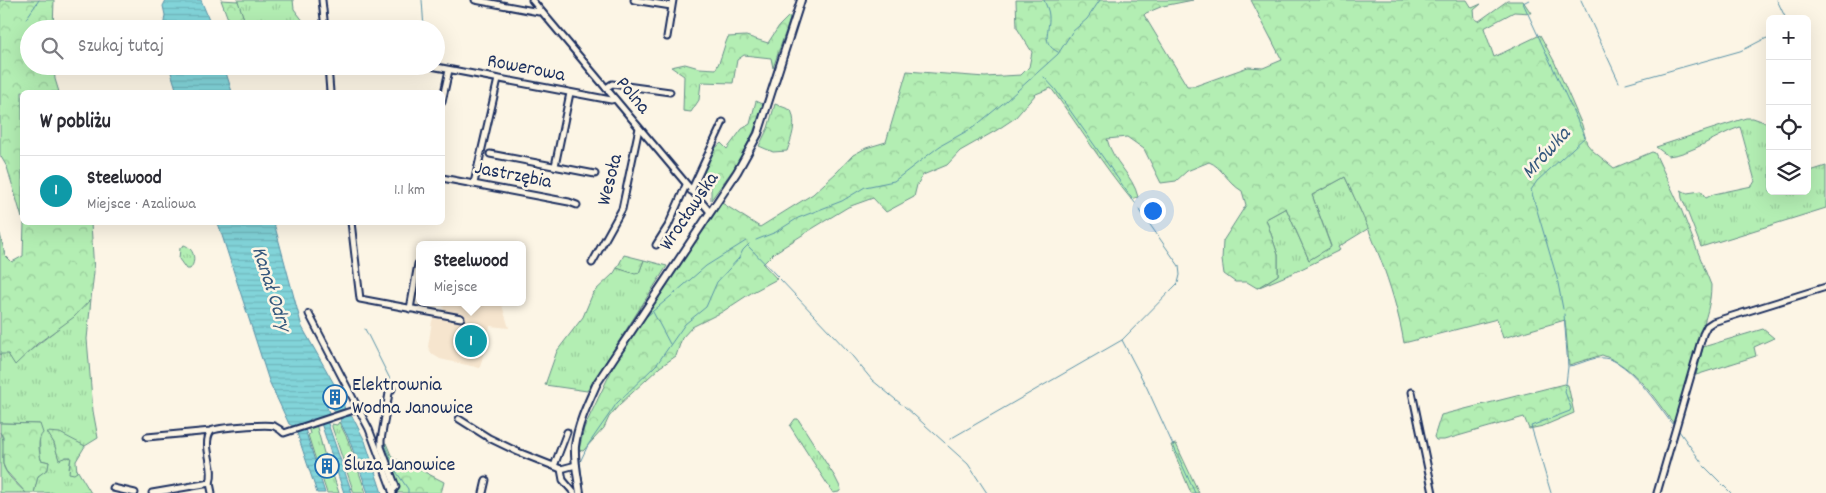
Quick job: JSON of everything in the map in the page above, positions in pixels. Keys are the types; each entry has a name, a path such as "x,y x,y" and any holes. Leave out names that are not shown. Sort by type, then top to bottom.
{"main road":[{"name":"Wrocławska","path":"580,493 575,448 578,430 597,383 736,172 758,134 801,0"}],"street":[{"path":"322,0 324,20"},
{"path":"475,0 541,11"},
{"name":"Polna","path":"532,0 710,212"},
{"path":"634,0 672,3 667,37"},
{"name":"Rowerowa","path":"445,69 570,93 611,100 615,99"},
{"path":"445,90 449,70"},
{"path":"329,75 330,90"},
{"path":"474,183 498,79"},
{"path":"606,88 612,84 670,92"},
{"path":"555,166 570,93"},
{"path":"691,190 723,122"},
{"name":"Wesoła","path":"592,263 622,209 639,128"},
{"path":"490,154 595,174"},
{"name":"Jastrzębia","path":"445,178 574,202 577,205"},
{"path":"656,245 668,226 686,185"},
{"path":"351,225 360,299 461,318"},
{"path":"410,309 416,275"},
{"path":"1657,493 1703,334 1707,326 1713,322 1749,310 1826,287"},
{"path":"309,314 378,450 392,492"},
{"path":"392,389 389,394 381,447 396,487 392,492"},
{"path":"1412,392 1433,493"},
{"path":"147,437 211,431 220,428 268,426 275,426 284,433 358,409"},
{"path":"459,419 505,446 561,469 576,465"},
{"path":"211,431 207,439 212,493"},
{"path":"554,466 567,432"},
{"path":"561,469 563,480 574,493"},
{"path":"483,493 486,480"},
{"path":"152,493 210,483"},
{"path":"113,488 135,493"}],"shaded area":[{"path":"444,306 502,306 509,328 490,326 480,368 440,359 432,354 428,347 432,321 435,315 443,311"}],"green space":[{"path":"0,0 54,0 53,20 20,20 20,75 55,75 58,90 20,90 20,211 7,167 0,155"},
{"path":"221,0 238,1 244,19 228,20"},
{"path":"237,0 293,0 294,9 302,20 244,20"},
{"path":"1016,0 1193,0 1163,6 1144,15 1187,86 1195,86 1248,67 1263,68 1282,60 1251,0 1467,0 1472,8 1481,4 1474,10 1475,19 1479,21 1507,1 1523,1 1531,13 1514,12 1484,28 1494,57 1540,35 1554,61 1582,125 1587,144 1593,151 1614,168 1652,152 1655,153 1681,209 1711,285 1708,310 1674,424 1643,384 1625,367 1614,360 1602,355 1569,365 1565,320 1503,338 1497,319 1404,343 1388,279 1345,177 1312,195 1331,247 1309,260 1286,208 1266,219 1278,255 1278,275 1257,288 1247,282 1235,282 1224,274 1222,260 1223,241 1246,205 1242,191 1217,167 1209,162 1187,171 1176,181 1161,183 1144,149 1127,137 1107,139 1113,154 1135,189 1138,197 1131,199 1051,88 1036,94 1015,118 960,151 947,165 923,175 917,185 914,197 886,212 873,198 848,207 774,253 763,264 777,279 722,312 692,327 682,338 676,356 660,367 619,405 609,417 604,428 583,451 579,450 584,428 617,359 709,219 722,203 760,227 813,194 853,155 866,148 886,142 907,71 985,77 1021,75 1029,67 1032,52 1017,28"},
{"path":"789,16 790,19 773,68 771,58 744,55 737,60 733,83 701,82 699,100 691,112 683,111 684,76 671,67 685,64 699,68 716,69 728,37 746,36 768,43 779,26"},
{"path":"756,101 763,104 753,133 737,164 711,200 711,178 702,173 712,151 721,143 727,149 742,129 750,124"},
{"path":"775,104 791,110 793,115 793,130 787,151 773,152 759,146 768,128"},
{"path":"1746,118 1753,118 1766,123 1766,195 1811,195 1811,171 1826,166 1826,208 1701,247 1682,198 1681,190 1687,193 1701,191 1706,198 1714,194 1752,186 1755,181 1740,127 1677,155 1668,156 1656,147"},
{"path":"1345,177 1369,228 1338,247 1340,250 1257,288 1278,275 1278,255 1266,219 1286,208 1309,260 1331,246 1312,195"},
{"path":"24,225 91,225 94,272 91,299 74,317 37,344 15,365 8,354 0,354 0,234 5,255 12,262 23,256"},
{"path":"184,245 190,249 194,259 190,269 186,269 179,259 180,248"},
{"path":"624,255 644,260 639,273 635,274 617,268"},
{"path":"644,260 667,266 587,391 545,385 557,351 583,317 593,293 617,268 639,273"},
{"path":"91,299 87,339 93,411 98,438 85,446 48,432 59,459 71,457 69,469 77,472 76,468 91,493 34,493 38,476 47,469 49,462 41,460 39,424 0,423 0,354 8,353 15,364"},
{"path":"1763,329 1774,338 1754,347 1756,356 1696,375 1703,347"},
{"path":"1564,384 1568,385 1574,413 1543,426 1529,429 1524,417 1444,440 1436,440 1434,437 1441,415"},
{"path":"795,419 798,419 835,477 841,489 839,492 833,493 790,426"},
{"path":"339,422 348,440 366,493 354,493 332,427 332,424 337,425"},
{"path":"0,423 40,424 43,433 39,442 41,460 49,462 48,469 38,476 34,493 26,493 6,471 3,464 3,437 0,432"},
{"path":"316,424 327,464 323,466 324,469 319,470 308,435 310,434 308,427"},
{"path":"0,432 3,440 4,468 26,493 0,493"},
{"path":"47,432 60,433 85,446 76,461 77,472 74,474 69,473 71,457 59,460 54,443"},
{"path":"386,443 391,455 395,459 444,482 441,493 397,493 399,487 390,469 383,444"},
{"path":"1176,444 1199,493 1191,493 1171,445"},
{"path":"331,469 339,493 327,493 320,472"}],"water":[{"path":"166,0 201,0 209,20 164,20 163,6"},
{"path":"172,75 227,75 231,90 176,90"},
{"name":"Kanał Odry","path":"219,225 275,225 302,327 338,391 326,398 323,395 330,416 326,418 352,493 344,493 320,420 310,419 304,426 325,493 317,493 295,427 289,424 269,381"},
{"path":"345,394 347,398 344,400 344,408 347,416 352,416 365,441 382,493 368,493 349,439 340,422 341,420 329,403"}],"waterway":[{"path":"26,19 39,0"},
{"path":"422,0 423,20"},
{"path":"1044,0 1049,14 1047,36 1049,45 1058,52"},
{"path":"756,240 776,232 798,218 842,201 865,187 894,181 940,146 974,127 1058,54 1072,32 1087,19 1100,0"},
{"name":"Mrówka","path":"1529,0 1523,3 1585,137 1537,181 1531,190 1557,278 1563,309"},
{"path":"1581,0 1619,82"},
{"path":"1777,0 1784,15"},
{"path":"1626,83 1740,51 1766,38"},
{"path":"1044,77 1055,89 1135,203"},
{"path":"1139,209 1179,266 1180,275 1178,283 1122,340 1147,388 1195,493"},
{"path":"647,316 706,266 746,241"},
{"path":"584,493 580,462 588,445 617,403 657,364 685,324 706,307 717,282 749,244"},
{"path":"748,246 778,277"},
{"path":"780,279 848,351 872,380 901,404"},
{"path":"653,312 670,344"},
{"name":"Mrówka","path":"1551,493 1531,426 1570,411 1571,408 1565,392 1568,367 1564,314"},
{"path":"365,329 393,385"},
{"path":"950,439 1122,340"},
{"path":"1569,366 1591,359 1604,358 1614,361 1633,375 1673,425"},
{"path":"385,438 391,396"},
{"path":"904,406 945,443"},
{"path":"1679,431 1702,463"},
{"path":"384,442 397,473 408,489 408,493"},
{"path":"948,446 968,464 987,493"},
{"path":"1704,466 1731,493"}],"place":[{"name":"Steelwood","path":"471,341"},
{"name":"Elektrownia Wodna Janowice","path":"335,397"},
{"name":"Śluza Janowice","path":"327,466"}]}
